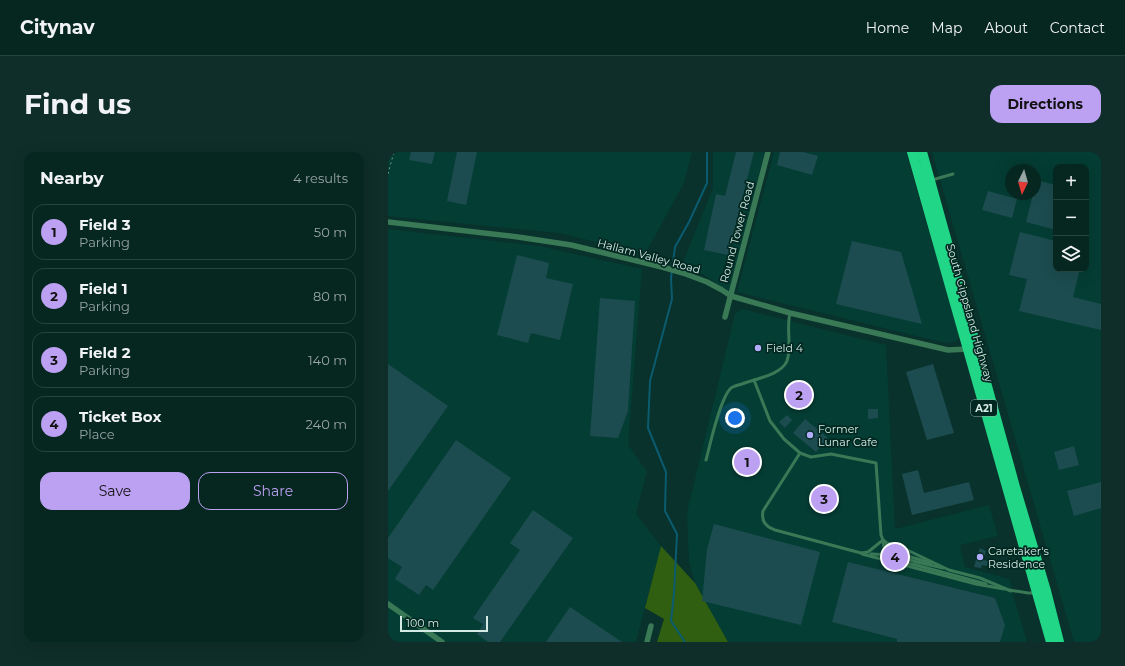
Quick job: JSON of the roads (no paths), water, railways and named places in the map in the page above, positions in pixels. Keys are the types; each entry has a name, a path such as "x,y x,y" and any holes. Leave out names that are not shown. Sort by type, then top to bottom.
{"highway":[{"name":"South Gippsland Highway","path":"912,152 925,181 1041,592 1059,642"},
{"name":"South Gippsland Highway","path":"922,152 925,181"},
{"name":"South Gippsland Highway","path":"1041,592 1051,642"}],"street":[{"name":"Round Tower Road","path":"725,317 768,152"},
{"name":"Hallam Valley Road","path":"388,222 518,237 571,245 683,273 712,285 731,296 790,313 948,350 972,345"},
{"path":"388,604 442,642"},
{"path":"647,642 651,626"}],"lane":[{"path":"925,181 953,174"},
{"path":"706,460 720,410 727,392 733,386 776,372 783,367 786,362 788,355 788,320 790,313"},
{"path":"754,380 770,422 784,439 800,453 811,457 830,454 876,463 882,535 887,558"},
{"path":"800,453 765,507 762,515 767,526 775,530 976,584 1011,591 1028,593 1041,592"},
{"path":"883,540 893,553"},
{"path":"861,553 868,552 883,540"},
{"path":"883,540 949,570"},
{"path":"861,553 876,555 893,553 980,578 1011,591"},
{"path":"861,553 891,560"},
{"path":"885,553 891,560"}],"waterway":[{"path":"685,642 671,621 677,534 665,511 666,472 648,428 650,381 672,299 671,278 675,247 689,222 707,183 707,152"}],"place":[{"name":"Field 4","path":"758,348"},
{"name":"Field 1","path":"799,395"},
{"name":"Former Lunar Cafe","path":"810,435"},
{"name":"Field 3","path":"747,462"},
{"name":"Field 2","path":"824,499"},
{"name":"Ticket Box","path":"895,557"},
{"name":"Caretaker's Residence","path":"980,557"}]}
